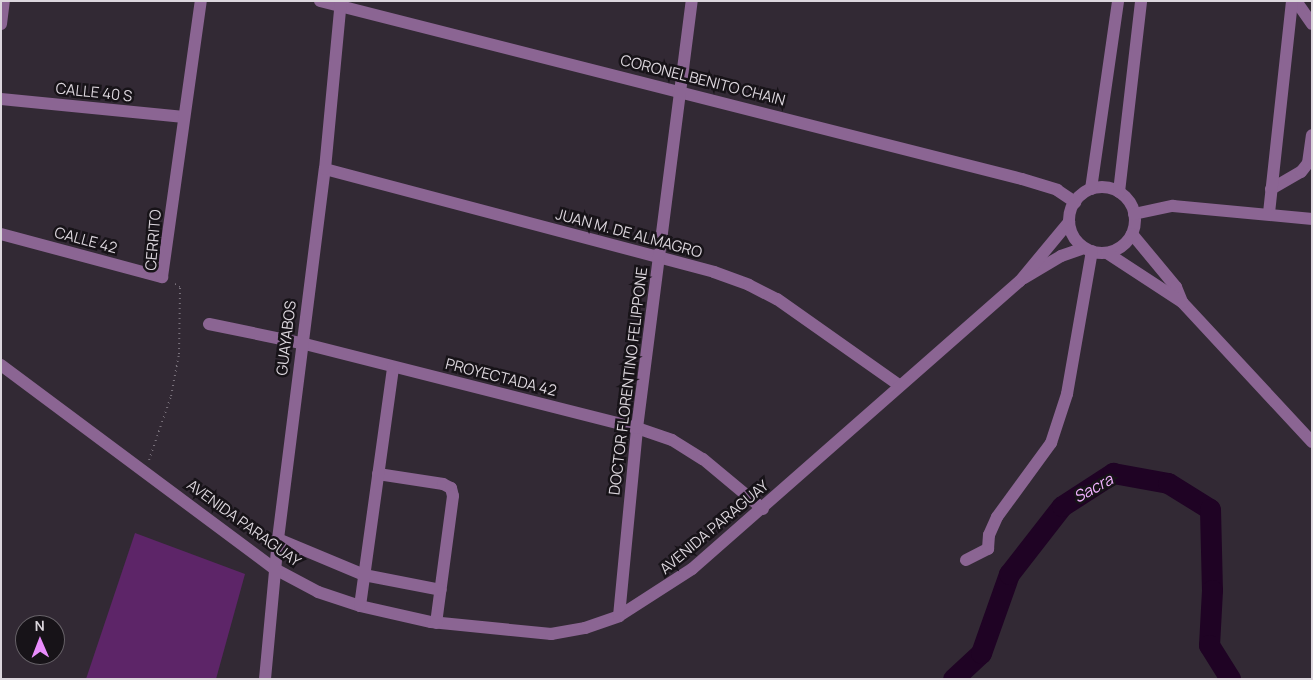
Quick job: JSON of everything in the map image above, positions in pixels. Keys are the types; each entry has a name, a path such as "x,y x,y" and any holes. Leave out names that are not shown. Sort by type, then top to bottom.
{"street":[{"path":"1,24 4,1"},
{"name":"CERRITO","path":"162,277 202,1"},
{"name":"CORONEL BENITO CHAIN","path":"320,1 341,4 1044,185 1075,202"},
{"name":"DOCTOR FLORENTINO FELIPPONE","path":"619,616 637,428 682,91 692,1"},
{"path":"1091,189 1118,1"},
{"path":"1118,192 1141,1"},
{"path":"1269,214 1292,1"},
{"path":"1296,1 1312,24"},
{"name":"GUAYABOS","path":"265,679 278,539 325,170 341,4"},
{"name":"CALLE 40 S","path":"1,99 184,117"},
{"path":"1271,189 1301,172 1308,163 1312,134"},
{"name":"JUAN M. DE ALMAGRO","path":"325,170 714,272 763,292 898,385"},
{"path":"1088,250 1074,237 1069,222 1075,202 1091,189 1105,188 1118,192 1129,201 1134,214 1132,234 1122,246 1107,252"},
{"path":"1134,214 1173,206 1269,214 1312,220"},
{"name":"AVENIDA PARAGUAY","path":"1,365 275,569 318,592 360,606 436,623 551,634 584,628 619,616 692,569 763,509 898,385 1020,281 1069,222"},
{"name":"CALLE 42","path":"1,234 162,277"},
{"path":"1132,234 1176,287 1182,302"},
{"path":"966,560 988,549 989,536 997,516 1051,443 1067,394 1088,250"},
{"path":"1020,281 1061,256 1088,250 1107,252 1182,302 1312,442"},
{"name":"PROYECTADA 42","path":"209,324 302,343 637,428 672,440 703,459 763,509"},
{"path":"360,606 393,367"},
{"path":"378,474 443,484 451,488 453,496 436,623"},
{"path":"278,539 364,575 441,590"}],"path":[{"name":"CERRITO","path":"145,471 172,396 179,354 180,287 162,277"}],"shaded area":[{"path":"135,533 245,574 216,679 86,679"}],"waterway":[{"name":"Sacra","path":"953,679 981,653 1009,574 1062,506 1113,473 1168,483 1210,509 1212,590 1209,645 1230,679"}]}
